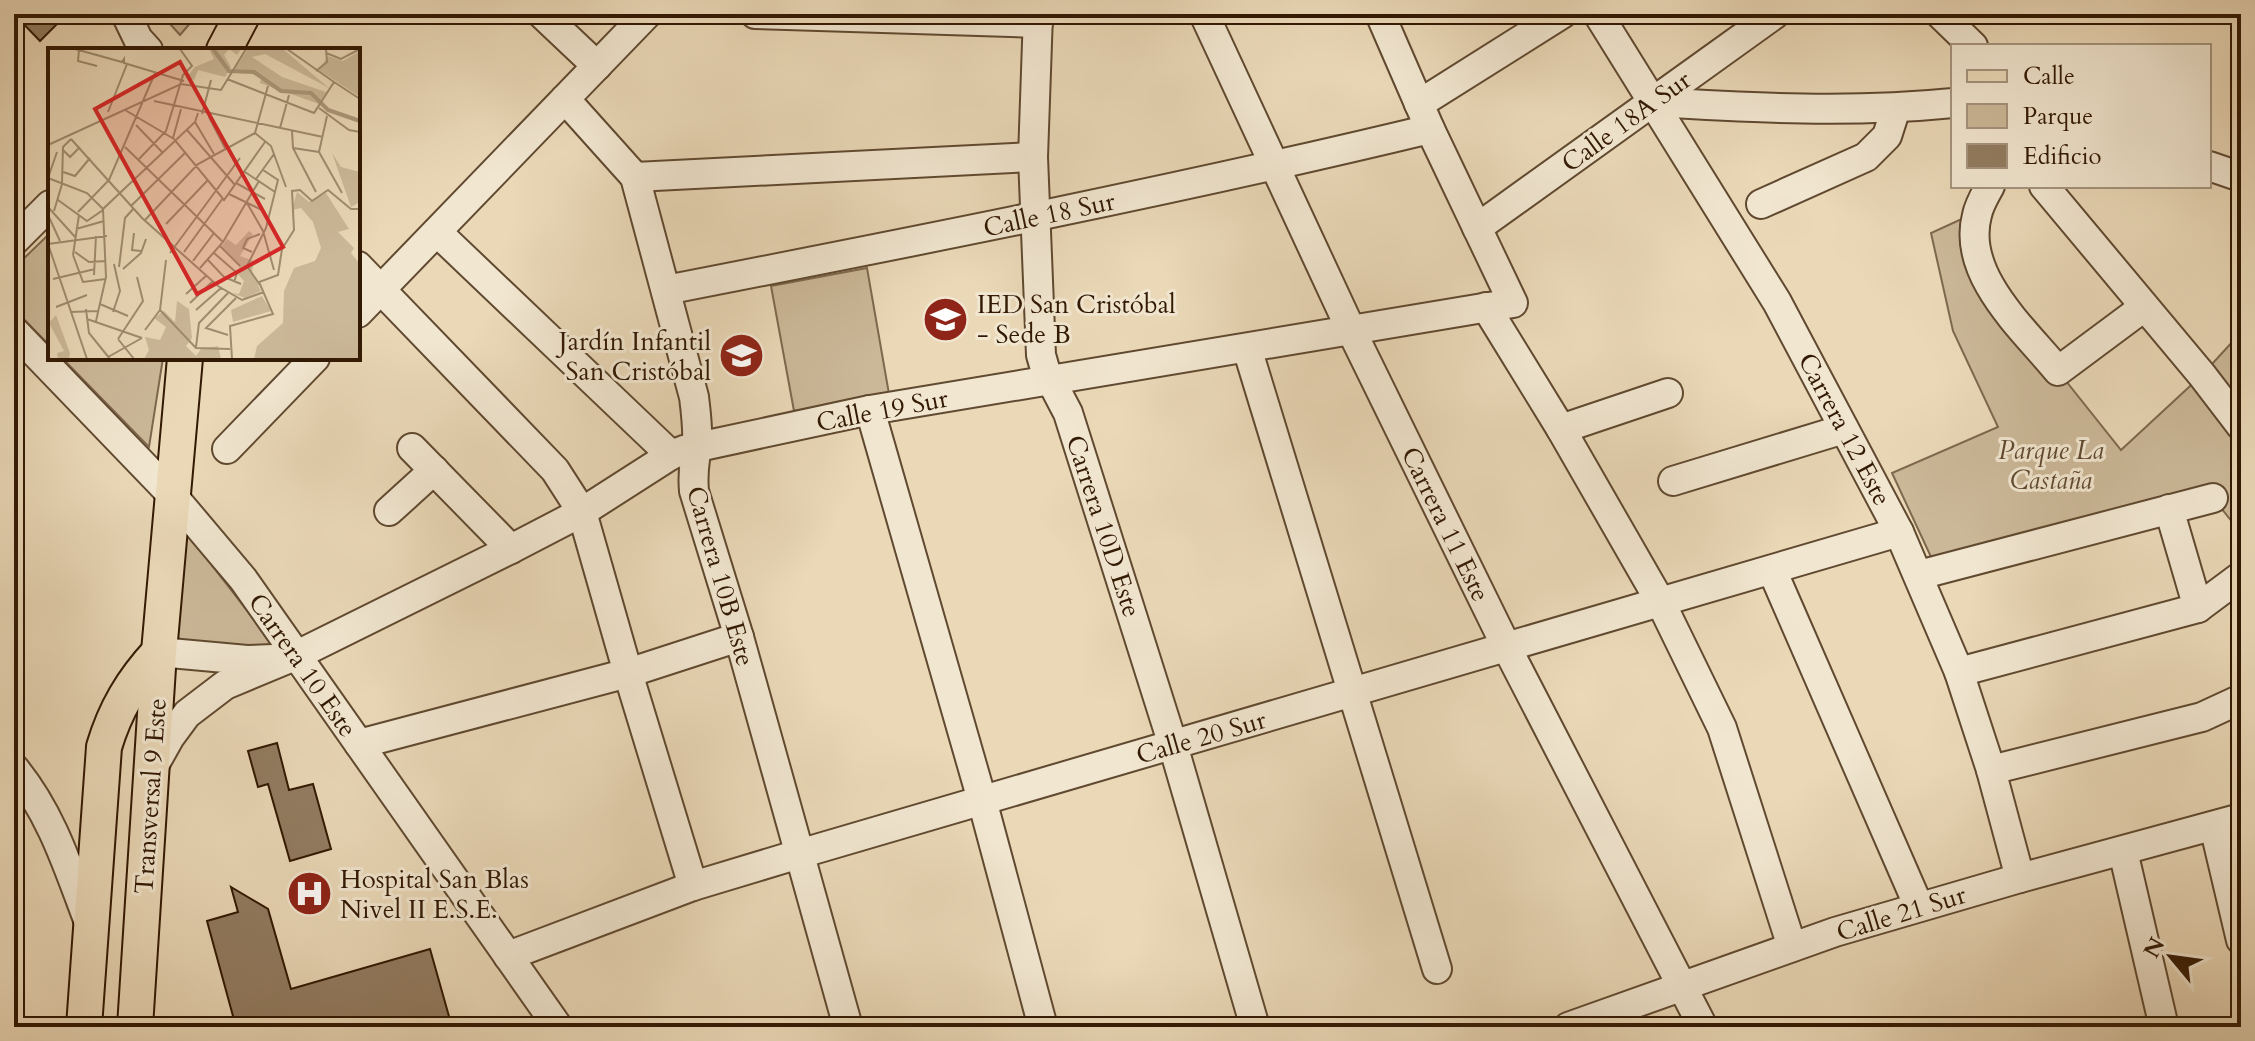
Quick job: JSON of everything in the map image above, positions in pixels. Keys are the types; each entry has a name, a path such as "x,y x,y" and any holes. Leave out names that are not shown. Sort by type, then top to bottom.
{"main road":[{"path":"225,48 242,14"},
{"name":"Transversal 9 Este","path":"135,1027 159,652 185,360"},
{"name":"Transversal 9 Este","path":"84,1027 104,747 111,723 128,690 159,652"}],"street":[{"path":"126,14 138,39 146,48"},
{"path":"207,48 242,14"},
{"path":"542,14 597,66"},
{"path":"360,311 647,14"},
{"path":"755,14 1038,18"},
{"name":"Carrera 11 Este","path":"1204,14 1351,330 1507,648 1703,1027"},
{"path":"1380,14 1424,117 1477,228 1499,305 1561,429 1661,603 1722,728 1792,947"},
{"name":"Calle 18 Sur","path":"666,290 1275,167 1424,117 1562,14"},
{"name":"Carrera 12 Este","path":"1598,14 1777,302 1899,532 1959,672 1991,770 2020,878"},
{"name":"Calle 18A Sur","path":"1477,228 1775,14"},
{"path":"1940,14 1971,44"},
{"name":"Carrera 10D Este","path":"1038,18 1033,218 1041,355 1068,413 1173,745 1255,1027"},
{"name":"Carrera 10B Este","path":"565,99 635,177 694,397 684,451 692,467 694,491 739,637 848,1027"},
{"path":"1653,102 1773,109 1896,108 1951,103"},
{"path":"1761,204 1866,157 1887,136 1896,108"},
{"path":"635,177 1033,157"},
{"path":"2211,167 2241,177"},
{"path":"1989,188 1977,212 1975,226 1979,266 1992,290 2058,371 2144,307"},
{"path":"2046,188 2241,426"},
{"path":"14,241 48,207"},
{"path":"437,232 684,451"},
{"path":"360,268 555,470 582,512 693,886"},
{"name":"Calle 19 Sur","path":"152,770 187,714 206,697 511,549 582,512 684,451 870,410 1499,305"},
{"name":"Carrera 10 Este","path":"14,331 173,496 243,579 558,1027"},
{"path":"1247,348 1437,969"},
{"path":"227,449 313,360"},
{"path":"1561,429 1668,393"},
{"path":"870,410 982,800 1043,1027"},
{"path":"1673,481 1844,429"},
{"path":"412,448 511,549"},
{"path":"389,511 434,470"},
{"path":"1919,575 2213,498"},
{"path":"2169,509 2198,608"},
{"name":"Calle 20 Sur","path":"508,956 693,886 1899,532"},
{"path":"1772,570 1919,907"},
{"path":"1959,672 2198,608 2241,576"},
{"path":"359,744 628,673 739,637"},
{"name":"Calle 19 Sur","path":"159,652 247,660 297,655"},
{"path":"1991,770 2202,717 2241,699"},
{"path":"14,768 53,827 91,927"},
{"path":"2228,822 2241,940"},
{"name":"Calle 21 Sur","path":"1582,1025 1792,947 1919,907 2228,822"},
{"path":"2123,851 2164,1027"}],"green space":[{"path":"161,14 198,14 180,35"},
{"name":"Parque La Castaña","path":"1977,212 1974,239 2058,371 2121,450 2202,375 2234,340 2241,344 2241,533 2213,498 1932,559 1892,473 1998,427 1953,331 1931,233"},
{"path":"48,235 48,344 14,309 14,268"},
{"path":"867,268 889,394 794,411 771,286"},
{"path":"64,360 163,360 149,447"},
{"path":"182,527 278,650 175,640"}],"building":[{"path":"14,14 67,14 40,41"},
{"path":"277,743 289,790 313,784 331,849 290,861 268,784 258,787 248,751"},
{"path":"231,887 268,909 291,989 430,949 452,1027 236,1027 207,921 238,912"}],"place":[{"name":"IED San Cristóbal - Sede B","path":"946,319"},
{"name":"Jardín Infantil San Cristóbal","path":"742,356"},
{"name":"Hospital San Blas Nivel II E.S.E.","path":"309,894"}]}
